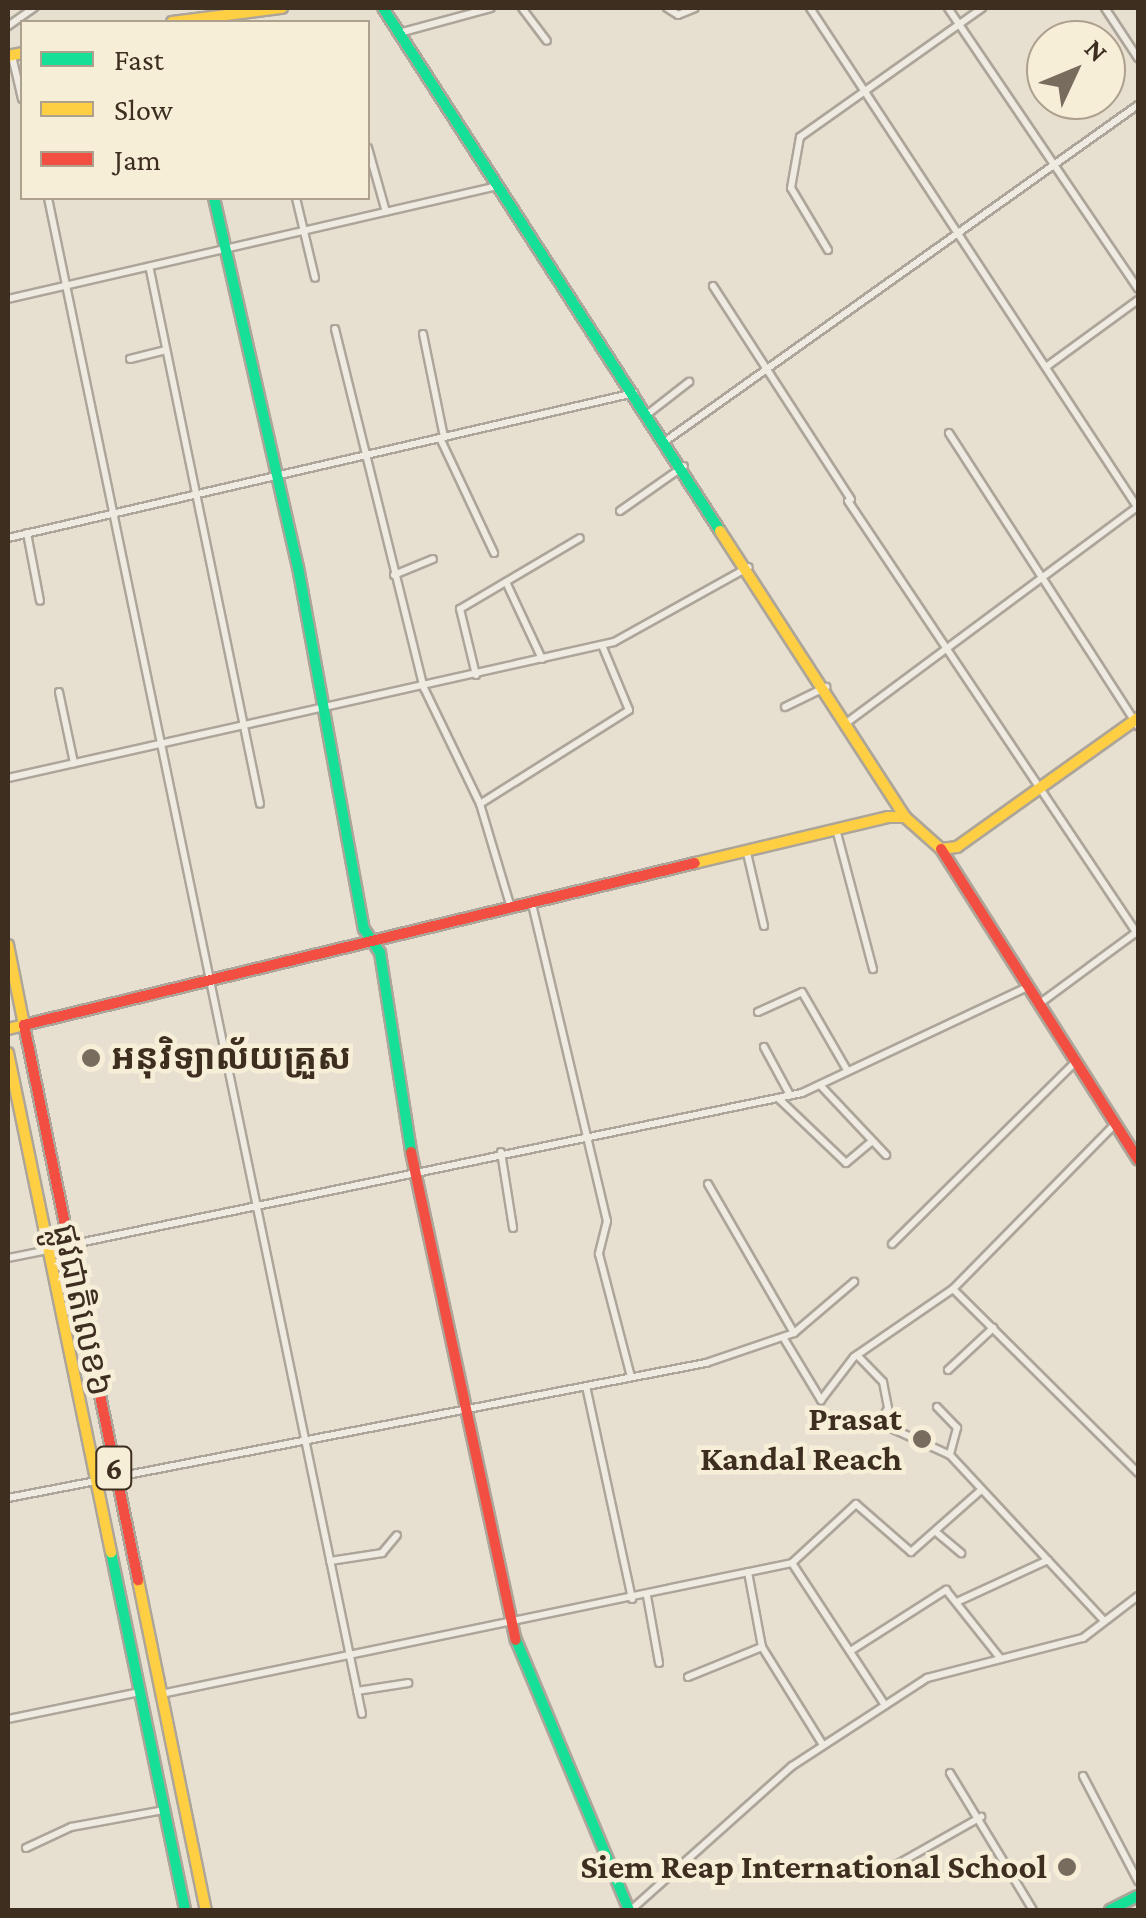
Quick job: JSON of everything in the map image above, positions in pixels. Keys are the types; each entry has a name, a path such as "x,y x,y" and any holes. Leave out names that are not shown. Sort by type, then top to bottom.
{"main road":[{"path":"226,20 252,19 282,8"},
{"path":"383,8 494,186 667,440 849,721 905,817 941,849 1074,1063 1115,1124 1134,1144 1138,1160"},
{"path":"214,200 327,709 460,1409 510,1625 630,1910"},
{"path":"941,849 1039,791 1137,722"},
{"path":"8,1029 836,829 905,817"},
{"name":"ផ្លូវជាតិលេខ៦","path":"8,945 206,1910"},
{"name":"ផ្លូវជាតិលេខ៦","path":"8,1054 185,1910"},
{"path":"1110,1910 1128,1906 1138,1896"}],"street":[{"path":"8,26 34,8"},
{"path":"399,33 491,8"},
{"path":"522,8 547,41"},
{"path":"667,8 678,15 696,8"},
{"path":"810,8 1138,507 849,721"},
{"path":"948,8 1138,289"},
{"path":"828,250 791,188 792,159 800,137 982,8"},
{"path":"1105,8 1138,58"},
{"path":"14,55 20,88"},
{"path":"667,440 1138,105"},
{"path":"370,155 386,212"},
{"path":"8,299 150,270 494,186"},
{"path":"49,200 70,286 110,516 206,982 362,1714"},
{"path":"296,200 314,278"},
{"path":"150,270 163,351 260,804"},
{"path":"714,286 1039,791 1138,932 1037,1006"},
{"path":"1046,367 1138,300"},
{"path":"336,329 363,453 424,688 480,804 512,909"},
{"path":"423,334 442,438 494,553"},
{"path":"130,359 163,351"},
{"path":"649,413 689,382"},
{"path":"8,538 635,392"},
{"path":"949,432 1038,578 1137,722"},
{"path":"620,511 684,466"},
{"path":"27,533 40,601"},
{"path":"476,675 459,611 580,538"},
{"path":"394,575 433,559"},
{"path":"8,778 424,688 602,644 749,567"},
{"path":"506,582 542,659"},
{"path":"480,804 629,710 602,644"},
{"path":"785,707 826,687"},
{"path":"59,692 74,763"},
{"path":"836,829 873,969"},
{"path":"747,853 764,926"},
{"path":"532,904 582,1132 607,1221 599,1254 631,1377"},
{"path":"69,1245 256,1208 582,1132 790,1095 820,1086 1025,988"},
{"path":"758,1012 802,992 847,1070"},
{"path":"764,1046 790,1095"},
{"path":"892,1244 1074,1063"},
{"path":"820,1086 886,1155"},
{"path":"777,1097 846,1163 872,1142"},
{"path":"783,1337 821,1400 857,1355 952,1289 1115,1124"},
{"path":"501,1152 513,1228"},
{"path":"708,1184 794,1333"},
{"path":"8,1258 48,1250"},
{"path":"8,1498 631,1377 794,1333 854,1282"},
{"path":"952,1289 1138,1472"},
{"path":"948,1370 994,1328"},
{"path":"857,1355 883,1382 888,1408 880,1423 950,1455 1104,1621"},
{"path":"586,1386 632,1599"},
{"path":"937,1407 957,1428 950,1455"},
{"path":"161,1694 792,1564 856,1504 906,1552 936,1532 980,1490"},
{"path":"936,1532 961,1553"},
{"path":"330,1561 382,1553 397,1534"},
{"path":"959,1602 1048,1560"},
{"path":"792,1564 885,1705"},
{"path":"748,1572 762,1647 824,1745"},
{"path":"852,1650 937,1592 959,1602 1000,1658"},
{"path":"647,1596 659,1664"},
{"path":"630,1910 824,1745 885,1705 939,1672 1070,1643 1138,1596"},
{"path":"688,1677 762,1647"},
{"path":"357,1692 408,1682"},
{"path":"8,1719 139,1692"},
{"path":"950,1773 982,1817 1033,1910"},
{"path":"1083,1776 1138,1881"},
{"path":"26,1848 71,1827 164,1810"},
{"path":"896,1865 982,1817"}],"traffic: fast":[{"path":"383,8 720,531"},
{"path":"214,200 298,567 364,929 380,953 411,1152"},
{"path":"111,1552 185,1910"},
{"path":"516,1640 629,1910"},
{"path":"1110,1910 1138,1896"}],"traffic: slow":[{"path":"188,20 282,8"},
{"path":"8,56 20,53"},
{"path":"720,531 905,817"},
{"path":"695,863 888,817 905,817 941,849 957,847 1138,718"},
{"path":"8,945 24,1025 8,1029"},
{"path":"8,1053 111,1552"},
{"path":"138,1580 206,1910"}],"traffic: jam":[{"path":"941,849 1138,1160"},
{"path":"24,1025 695,863"},
{"path":"24,1025 138,1580"},
{"path":"411,1152 516,1640"}],"place":[{"name":"អនុវិទ្យាល័យគ្រួស","path":"91,1058"},
{"name":"Prasat Kandal Reach","path":"922,1439"},
{"name":"Siem Reap International School","path":"1067,1867"}]}
